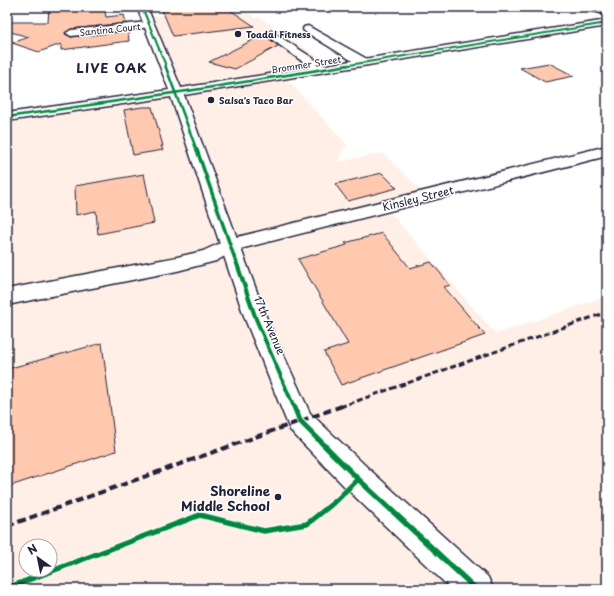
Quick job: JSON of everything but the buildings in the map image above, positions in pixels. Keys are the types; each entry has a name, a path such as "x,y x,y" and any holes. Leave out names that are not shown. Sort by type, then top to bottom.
{"main road":[{"name":"17th Avenue","path":"143,7 148,25 176,92 256,319 300,421 358,479 476,589"},
{"path":"590,7 607,12"},
{"name":"Brommer Street","path":"7,116 176,92 607,23"},
{"name":"Santina Court","path":"71,33 148,25"},
{"path":"308,29 363,62"},
{"path":"271,34 320,69"},
{"name":"Kinsley Street","path":"229,245 607,152"},
{"path":"7,297 177,264 209,256 229,245"}],"shaded area":[{"path":"225,7 241,7 254,18 259,17 333,67 283,75 348,146 344,147 338,162 383,153 430,199 388,210 496,334 607,296 607,589 7,589 7,115 176,92 148,17"}],"railway":[{"path":"340,407 607,312"},
{"path":"7,526 342,406"}],"cycle path":[{"path":"142,7 176,92 256,319 300,421 358,479 476,589"},
{"path":"7,117 194,90 607,23"},
{"path":"7,588 200,515 264,531 307,524 337,500 358,479"}],"place":[{"name":"Toadal Fitness","path":"238,34"},
{"name":"Salsa's Taco Bar","path":"211,100"},
{"name":"Shoreline Middle School","path":"278,497"}],"district":[{"name":"LIVE OAK","path":"112,67"}]}
